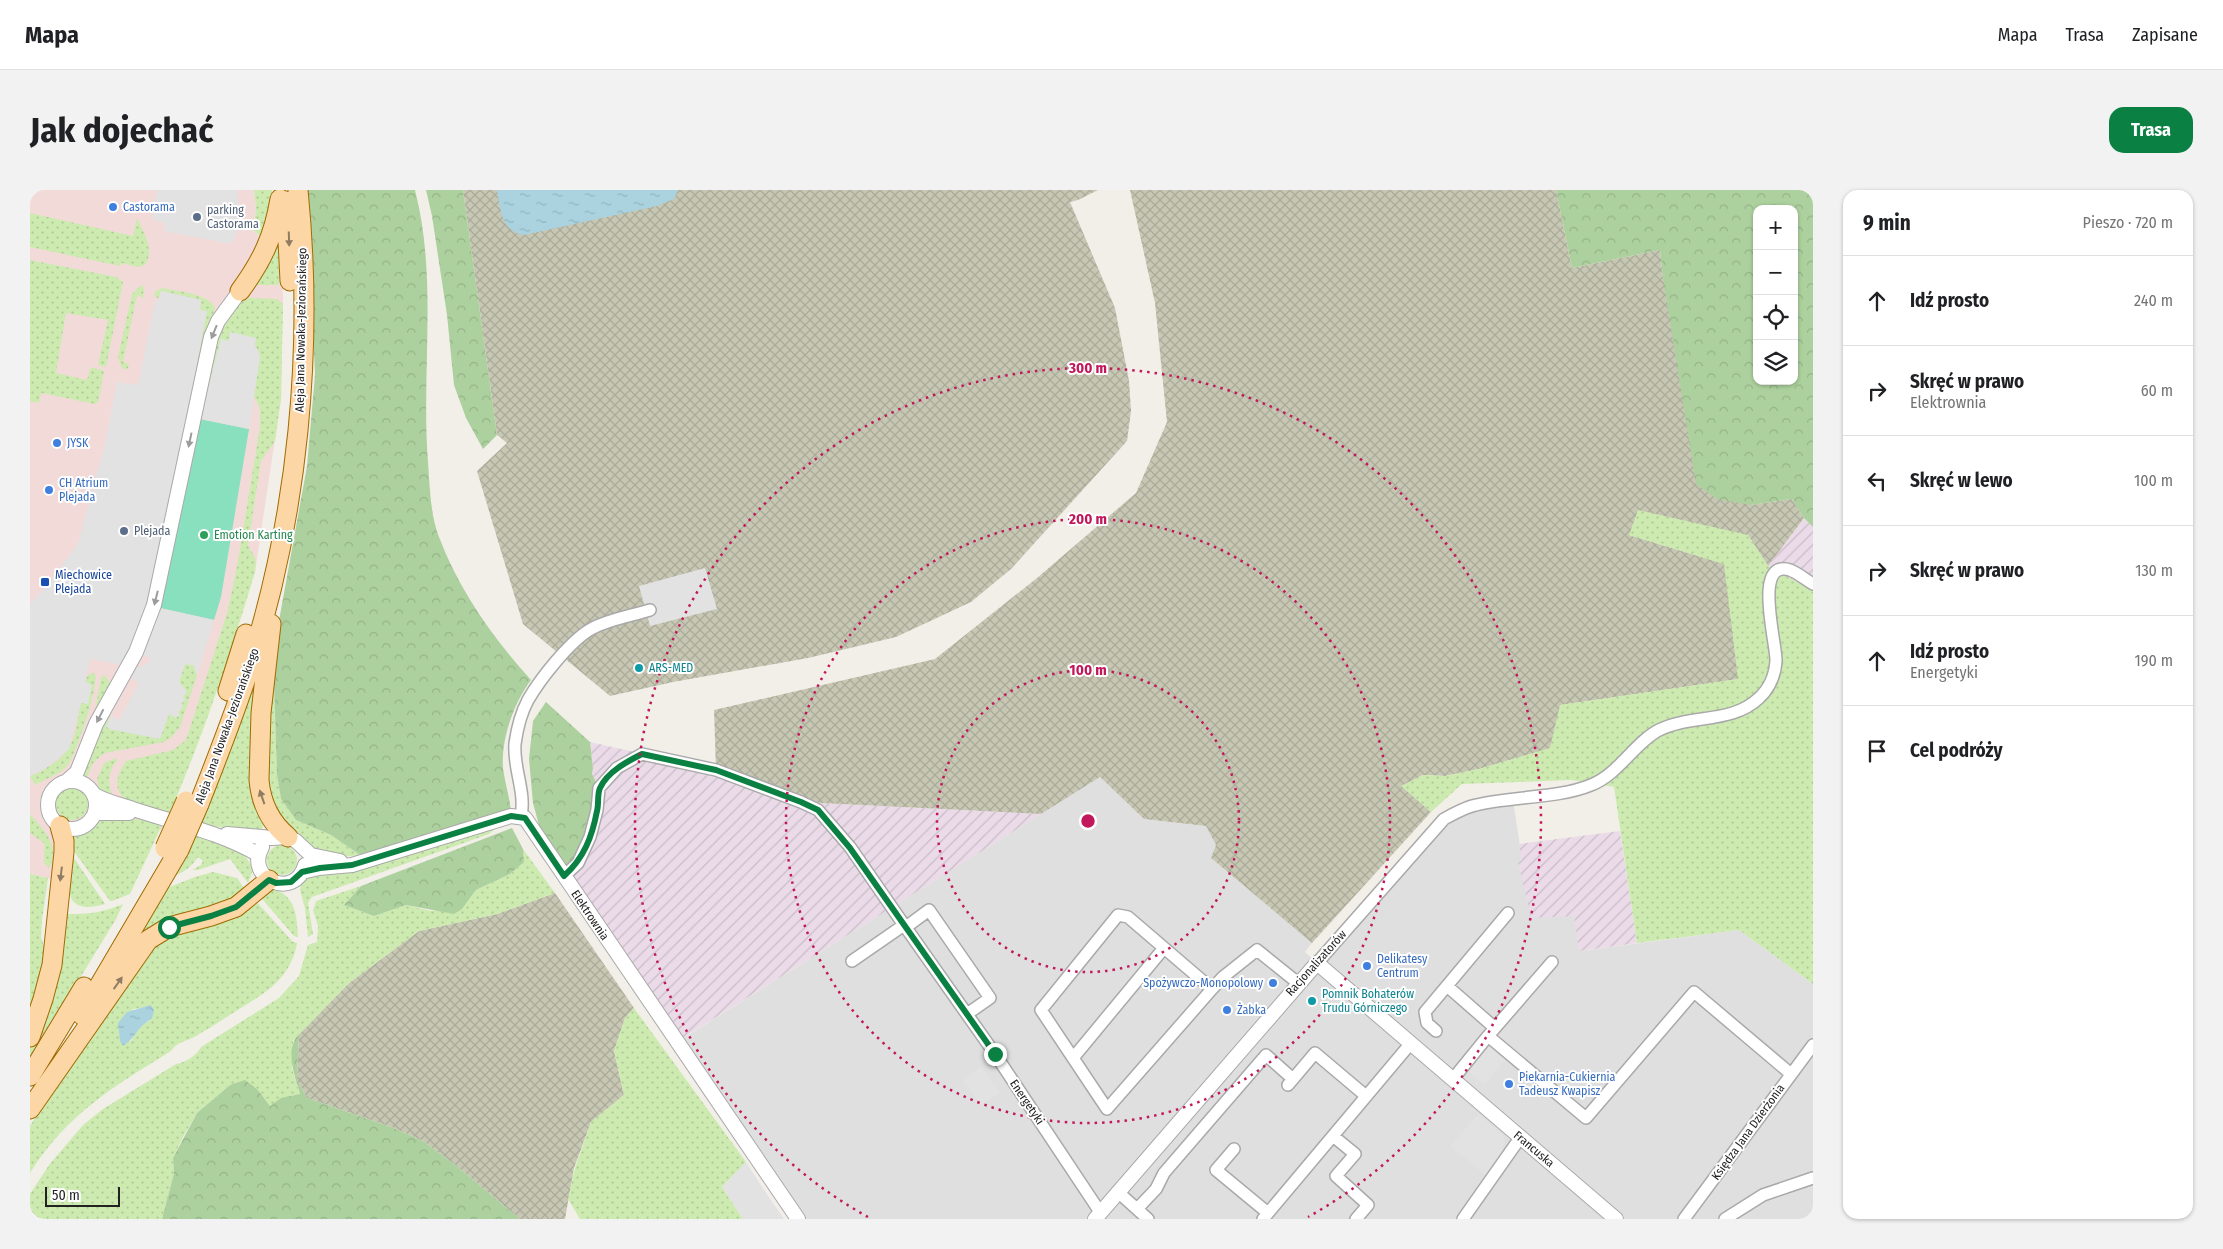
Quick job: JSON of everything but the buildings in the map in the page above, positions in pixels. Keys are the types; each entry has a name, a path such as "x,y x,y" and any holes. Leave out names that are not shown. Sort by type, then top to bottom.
{"main road":[{"path":"240,291 262,259 269,244 281,190"},
{"name":"Aleja Jana Nowaka-Jeziorańskiego","path":"192,802 242,647 282,476 290,387 291,290 285,190"},
{"name":"Aleja Jana Nowaka-Jeziorańskiego","path":"30,1101 172,849 250,665 280,548 293,474 301,396 304,300 302,229 298,190"},
{"path":"287,840 265,805 260,791 258,765 261,712 270,627 286,545 293,474"},
{"path":"30,1037 43,999 52,960 64,852 64,841 60,826"},
{"path":"30,1109 148,940 169,927 236,907 269,880"},
{"name":"Aleja Jana Nowaka-Jeziorańskiego","path":"30,1076 129,925"}],"street":[{"path":"94,794 95,813 83,826 71,829 60,826 50,816 48,800 53,789 78,772 96,724 136,652 154,605 211,337 218,321 240,291"},
{"name":"Racjonalizatorów","path":"1098,1216 1298,983 1444,818 1471,806 1584,788 1612,772 1658,731 1734,713 1748,707 1760,698 1770,686 1774,673 1776,659 1768,593 1770,579 1778,571 1789,570 1813,584"},
{"path":"287,840 263,845 259,855 259,866 269,880 276,883 291,882 302,872 352,865 488,822 511,816 521,816 522,799 515,746 517,730 528,700 576,640 593,628 650,610"},
{"name":"Energetyki","path":"564,876 578,863 590,837 600,788 617,768 642,754 716,770 818,810 850,848 967,1014 1098,1216"},
{"path":"67,781 85,784 94,794 105,801 216,834 241,844 259,855"},
{"path":"95,813 145,814"},
{"name":"Elektrownia","path":"521,816 528,822 532,831 798,1219"},
{"path":"216,834 287,840 324,859 366,860"},
{"path":"287,840 306,858 302,872"},
{"path":"852,961 930,910 990,998 967,1014"},
{"path":"1436,1032 1426,1024 1425,1012 1508,913"},
{"path":"1212,989 1128,917 1118,916 1041,1010 1107,1109 1223,977 1257,950 1298,983"},
{"path":"1073,1058 1164,948"},
{"path":"1453,1078 1552,962"},
{"name":"Francuska","path":"1317,963 1616,1219"},
{"path":"1447,986 1491,1032 1586,1118 1694,992 1791,1074"},
{"path":"1234,1149 1216,1170 1265,1216 1411,1043"},
{"name":"Księdza Jana Dzierżonia","path":"1684,1219 1791,1074 1808,1060 1813,1045"},
{"path":"1138,1209 1156,1189 1164,1173 1266,1055 1290,1082 1315,1053 1366,1096"},
{"path":"1333,1136 1355,1154 1336,1176 1368,1205 1356,1219"},
{"path":"1463,1219 1520,1138"},
{"path":"1725,1219 1763,1195 1813,1178"},
{"path":"1118,1192 1148,1219"}],"shaded area":[{"path":"30,190 254,190 256,209 253,230 280,254 283,297 281,399 255,572 176,798 161,830 134,823 72,842 60,883 30,874"},
{"name":"parking Castorama","path":"158,190 237,190 241,223 231,244 164,231 165,223 154,220 152,213"},
{"path":"463,190 1098,190 1070,202 1115,308 1129,381 1131,411 1127,441 1011,569 971,602 896,637 808,658 673,682 610,696 523,624 477,471 507,443 497,435"},
{"path":"1130,190 1556,190 1572,268 1660,250 1663,278 1751,505 1792,499 1804,518 1768,566 1748,535 1629,535 1725,564 1739,679 1561,705 1551,748 1479,769 1445,776 1423,775 1402,786 1431,812 1312,943 1211,858 1216,845 1206,826 1144,819 1100,777 1041,814 801,802 716,770 714,710 935,659 1037,578 1136,493 1167,422 1155,303"},
{"name":"Plejada","path":"161,291 201,300 200,310 207,311 194,380 194,394 144,619 123,665 90,659 85,682 92,685 88,704 81,703 69,749 46,768 30,776 30,604 44,589 78,544 105,444 117,382 138,385 155,301 158,301"},
{"path":"230,332 256,338 255,345 260,356 249,429 200,419 221,339 229,341"},
{"path":"1804,518 1813,527 1813,591 1768,566"},
{"path":"705,568 717,609 650,626 639,586"},
{"path":"160,608 214,620 197,675 193,665 185,664 179,682 187,692 183,696 185,700 181,704 183,707 178,712 180,715 176,718 169,714 160,739 109,729 106,726 111,716 119,720 139,683 131,678 137,668 151,662 150,658 141,654"},
{"path":"590,742 716,770 801,802 1041,814 681,1039 570,871 599,788 592,774"},
{"path":"1100,777 1144,819 1206,826 1217,845 1211,858 1312,943 1305,952 1317,963 1444,819 1513,800 1522,860 1575,916 1580,951 1739,930 1813,984 1813,1219 798,1219 677,1042"},
{"path":"1620,831 1637,943 1579,951 1574,916 1531,918 1518,862 1522,860 1519,844"},
{"path":"555,893 634,1008 625,1018 614,1051 624,1095 591,1122 574,1168 565,1219 520,1219 454,1164 423,1141 394,1128 307,1098 297,1080 299,1034 349,983 419,931 497,914"},
{"path":"1484,1046 1494,1046 1507,1057 1484,1085 1464,1067"},
{"path":"981,1067 1000,1092 982,1106 962,1080"},
{"path":"1478,1114 1505,1137 1502,1153 1487,1176 1450,1146"},
{"path":"746,1162 784,1219 743,1219 722,1187"}],"green space":[{"path":"254,190 272,190 265,240 253,230 256,209"},
{"path":"307,190 415,190 426,257 428,326 426,428 430,491 436,528 456,576 478,613 531,680 514,710 504,745 503,768 511,810 360,855 331,835 296,820 281,799 277,775 273,654 307,466 315,375"},
{"path":"426,190 463,190 497,435 483,449 466,418 454,385 447,315 432,216"},
{"path":"1556,190 1813,190 1813,527 1804,518 1792,499 1751,505 1717,499 1696,484 1660,250 1572,268"},
{"path":"30,213 133,236 137,218 149,247 148,259 145,265 138,267 121,263 120,266 30,247"},
{"path":"280,234 279,285 257,285 256,282"},
{"path":"30,260 116,277 123,282 106,367 98,365 108,320 66,313 56,373 87,380 91,367 104,371 98,402 95,404 41,393 39,403 30,401"},
{"path":"141,285 144,288 143,298 137,295 123,362 129,364 125,370 121,366 118,357 132,294"},
{"path":"163,288 199,296 211,302 215,307 197,379 194,382 201,300 161,291 159,298 155,297 154,295 157,290"},
{"path":"249,298 277,299 283,304 281,399 275,441 261,461 248,545 256,560 255,572 215,695 169,815 146,809 126,800 120,794 117,785 119,774 126,761 173,750 186,740 228,610 260,427 260,409 254,396 260,356 255,345 230,332 229,342 210,387 208,384 215,348 225,323 232,312"},
{"name":"Emotion Karting","path":"200,419 249,429 221,597 214,620 160,608"},
{"path":"1638,510 1748,535 1768,566 1813,591 1813,984 1739,930 1637,943 1614,787 1571,780 1462,784 1431,812 1401,786 1423,775 1445,776 1479,769 1550,748 1560,705 1738,679 1724,564 1629,535"},
{"path":"273,655 277,775 281,799 296,820 331,835 360,855 335,856 322,854 311,847 302,837 282,825 273,811 268,792 266,743"},
{"path":"185,664 194,665 197,675 180,727 172,737 164,742 105,753 93,763 87,777 84,776 90,756 108,714 111,716 108,720 109,729 160,738 169,714 177,712 183,696 187,692 179,682"},
{"path":"256,671 264,825 259,833 200,824 234,741"},
{"path":"95,673 96,680 91,704 72,758 61,771 35,785 30,776 38,773 60,758 74,738 81,702 88,703 86,680 89,674"},
{"path":"104,675 111,684 87,732 96,706 101,677"},
{"path":"546,702 590,742 592,774 599,788 597,810 570,871 540,829 533,803 529,759 533,721"},
{"path":"116,758 117,761 109,778 113,796 100,792 97,779 104,763"},
{"path":"72,788 83,793 88,804 83,815 72,820 61,815 56,804 61,793"},
{"path":"30,814 45,832 52,846 53,853 49,868 44,863 44,843 30,833"},
{"path":"106,817 144,820 162,825 130,894 112,901 110,901 73,850 74,837 88,831"},
{"path":"500,825 489,834 312,897 308,903 313,934 308,937 305,908 300,890 302,882 311,874"},
{"path":"512,828 523,849 524,862 510,874 476,890 462,909 454,914 406,905 374,916 344,905 361,886"},
{"path":"195,835 229,845 243,854 253,870 248,883 230,859 198,870 192,870 201,865 203,861 198,857 193,864 171,878"},
{"path":"282,845 293,849 297,860 293,871 282,875 271,871 267,860 271,849"},
{"path":"523,849 555,893 497,914 419,931 349,983 293,1041 292,1068 300,1095 293,1095 270,1106 258,1090 230,1085 197,1113 173,1158 174,1173 162,1219 30,1219 30,1194 49,1165 83,1125 103,1109 176,1064 190,1058 201,1047 279,998 299,976 308,945 317,942 318,926 313,910 316,901 361,886 344,905 374,916 406,905 431,911 462,909 476,890 510,874 524,862"},
{"path":"72,855 105,904 90,907 80,906 74,902 70,895 69,887"},
{"path":"213,872 237,878 245,889 212,908 123,967 167,888"},
{"path":"30,874 48,878 41,937 46,953 30,1011"},
{"path":"272,889 280,892 291,901 296,914 298,937 294,936 257,893"},
{"path":"253,898 293,942 297,943 289,966 266,992 196,1036 182,1042 93,1103 59,1134 30,1173 30,1126 80,1047 155,944","holes":["142,1008 152,1019 140,1028 131,1041 120,1041 133,1009"]},
{"path":"123,904 116,919 30,1060 30,1046 67,914 95,912"},
{"path":"634,1008 746,1162 722,1187 743,1219 580,1219 568,1199 575,1168 591,1122 624,1095 614,1051 625,1018"},
{"path":"299,1034 297,1080 307,1098 394,1128 423,1141 454,1164 520,1219 162,1219 174,1173 173,1158 197,1113 230,1085 245,1080 258,1090 270,1106 281,1098 300,1094 291,1055 295,1040"}],"water":[{"path":"497,190 678,190 674,199 657,206 524,235 511,229 503,218"},
{"path":"151,1005 154,1010 152,1019 143,1025 123,1046 120,1041 118,1023 127,1012"}],"place":[{"name":"Castorama","path":"113,207"},
{"name":"parking Castorama","path":"197,217"},
{"name":"JYSK","path":"57,443"},
{"name":"CH Atrium Plejada","path":"49,490"},
{"name":"Plejada","path":"124,531"},
{"name":"Emotion Karting","path":"204,535"},
{"name":"Miechowice Plejada","path":"45,582"},
{"name":"ARS-MED","path":"639,668"},
{"name":"Delikatesy Centrum","path":"1367,966"},
{"name":"Spożywczo-Monopolowy","path":"1273,983"},
{"name":"Pomnik Bohaterów Trudu Górniczego","path":"1312,1001"},
{"name":"Żabka","path":"1227,1010"},
{"name":"Piekarnia-Cukiernia Tadeusz Kwapisz","path":"1509,1084"}],"route":[{"path":"169,927 236,907 269,880 283,884 291,882 302,872 352,865 511,816 525,818 564,876 578,863 590,837 600,788 617,768 642,754 716,770 818,810 850,848 995,1054"}]}
